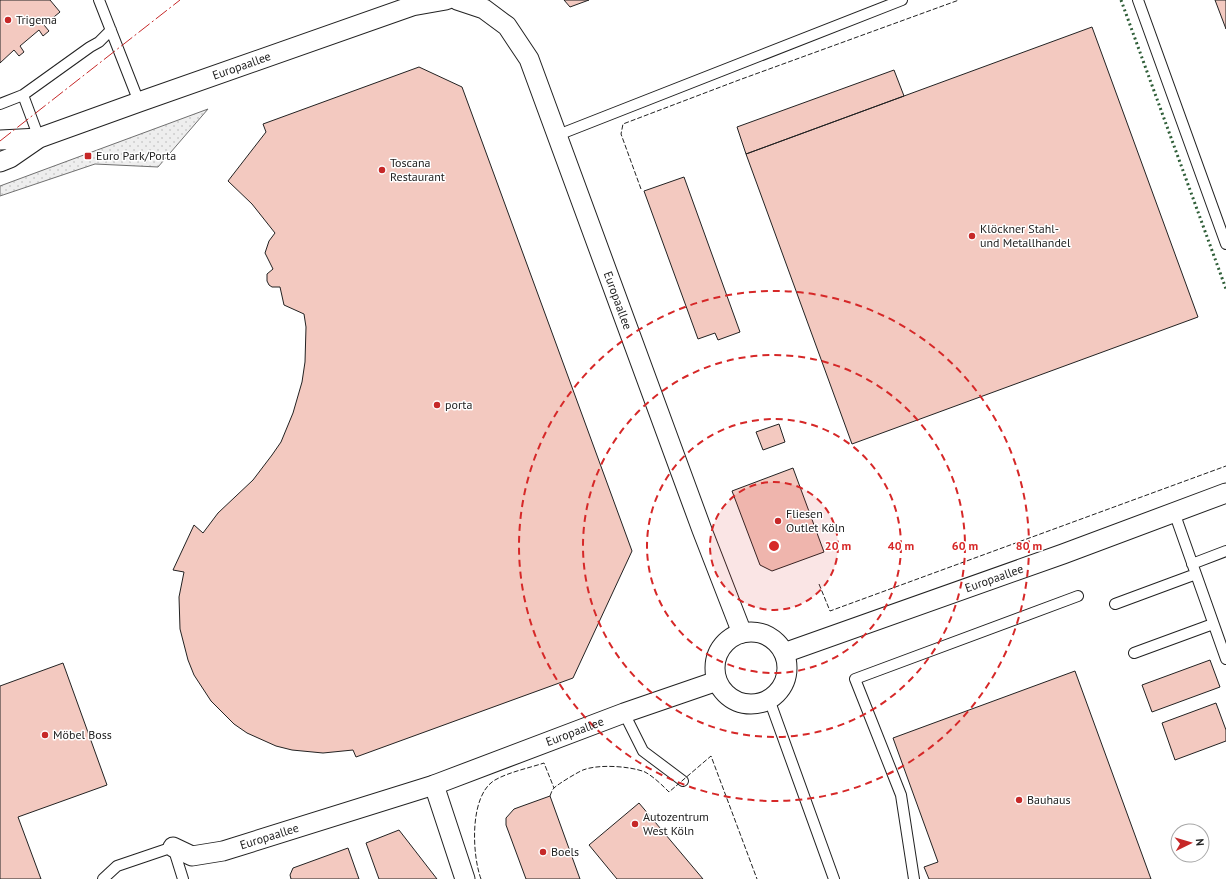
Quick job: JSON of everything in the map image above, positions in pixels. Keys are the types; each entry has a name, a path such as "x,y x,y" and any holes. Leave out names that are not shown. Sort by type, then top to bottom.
{"street":[{"name":"Europaallee","path":"0,162 10,158 40,138 412,6 433,1"},
{"name":"Europaallee","path":"464,1 484,9 507,26 530,59 704,536 742,633"},
{"name":"Europaallee","path":"0,140 40,138"},
{"name":"Europaallee","path":"784,653 1063,554 1226,493"},
{"path":"754,632 766,635 777,642 784,653 787,666 785,679 779,690 769,699 758,703 746,704 734,700 724,692 717,681 715,661 718,651 732,636 754,632"},
{"name":"Europaallee","path":"173,848 192,856 223,851 434,785 624,713 717,681"},
{"path":"434,785 465,879"}],"lane":[{"path":"99,0 139,102"},
{"path":"558,135 902,0"},
{"path":"1138,0 1226,244"},
{"path":"0,104 23,95 90,46 99,42 111,30"},
{"path":"23,95 40,138"},
{"path":"1174,512 1226,659"},
{"path":"1192,564 1226,551"},
{"path":"1115,604 1196,574"},
{"path":"914,879 901,795 855,679 1078,596"},
{"path":"1134,653 1213,624"},
{"path":"769,699 834,879"},
{"path":"624,713 643,751 683,782"},
{"path":"103,879 117,866 173,848 183,879"}],"shaded area":[{"path":"208,109 158,167 95,164 0,196 0,186"}],"building":[{"path":"0,0 50,0 60,12 44,25 49,31 43,36 39,30 20,46 24,52 19,56 14,50 0,63"},
{"path":"564,0 589,0 570,7"},
{"path":"1215,0 1226,0 1226,29"},
{"name":"Klöckner Stahl- und Metallhandel","path":"1092,27 1198,317 852,444 746,154"},
{"name":"porta","path":"419,67 462,87 632,551 573,678 356,757 353,750 323,753 292,750 276,746 247,733 234,724 211,701 194,675 188,660 180,629 179,597 184,572 173,570 194,525 203,533 218,513 253,480 281,442 293,413 302,382 305,362 306,327 304,314 284,305 280,287 272,287 267,281 267,274 273,269 265,253 269,241 275,233 252,204 228,181 266,132 263,124"},
{"path":"894,70 904,96 746,154 737,127"},
{"path":"684,177 740,332 718,340 715,333 698,339 644,191"},
{"path":"779,424 785,442 763,450 756,432"},
{"name":"Fliesen Outlet Köln","path":"793,468 824,552 772,571 760,565 732,491"},
{"path":"1210,660 1220,687 1152,712 1142,685"},
{"name":"Möbel Boss","path":"63,663 107,785 18,817 41,879 0,879 0,686"},
{"name":"Bauhaus","path":"1075,671 1151,879 929,879 924,867 938,862 893,738"},
{"path":"1216,703 1226,730 1226,741 1175,760 1162,723"},
{"name":"Boels","path":"550,796 580,879 526,879 506,825 506,818 514,809"},
{"name":"Autozentrum West Köln","path":"639,803 703,879 617,879 589,845"},
{"path":"399,830 437,879 379,879 366,843"},
{"path":"348,848 359,879 291,879 290,875 293,868"}],"hedge":[{"path":"1121,0 1226,289"}],"fence":[{"path":"641,189 621,134 623,124 959,0"},
{"path":"819,584 830,611 1226,466"},
{"path":"550,796 556,786 580,771 605,766 631,768 645,772 669,792 711,756 757,879"},
{"path":"481,879 476,856 475,826 481,798 487,788 495,780 501,777 544,763 554,788"}],"power":[{"path":"0,141 180,0"}],"place":[{"name":"Trigema","path":"8,20"},
{"name":"Euro Park/Porta","path":"88,156"},
{"name":"Toscana Restaurant","path":"382,170"},
{"name":"Klöckner Stahl- und Metallhandel","path":"972,236"},
{"name":"porta","path":"437,405"},
{"name":"Fliesen Outlet Köln","path":"778,521"},
{"name":"Möbel Boss","path":"45,735"},
{"name":"Bauhaus","path":"1019,800"},
{"name":"Autozentrum West Köln","path":"635,824"},
{"name":"Boels","path":"543,852"}]}
